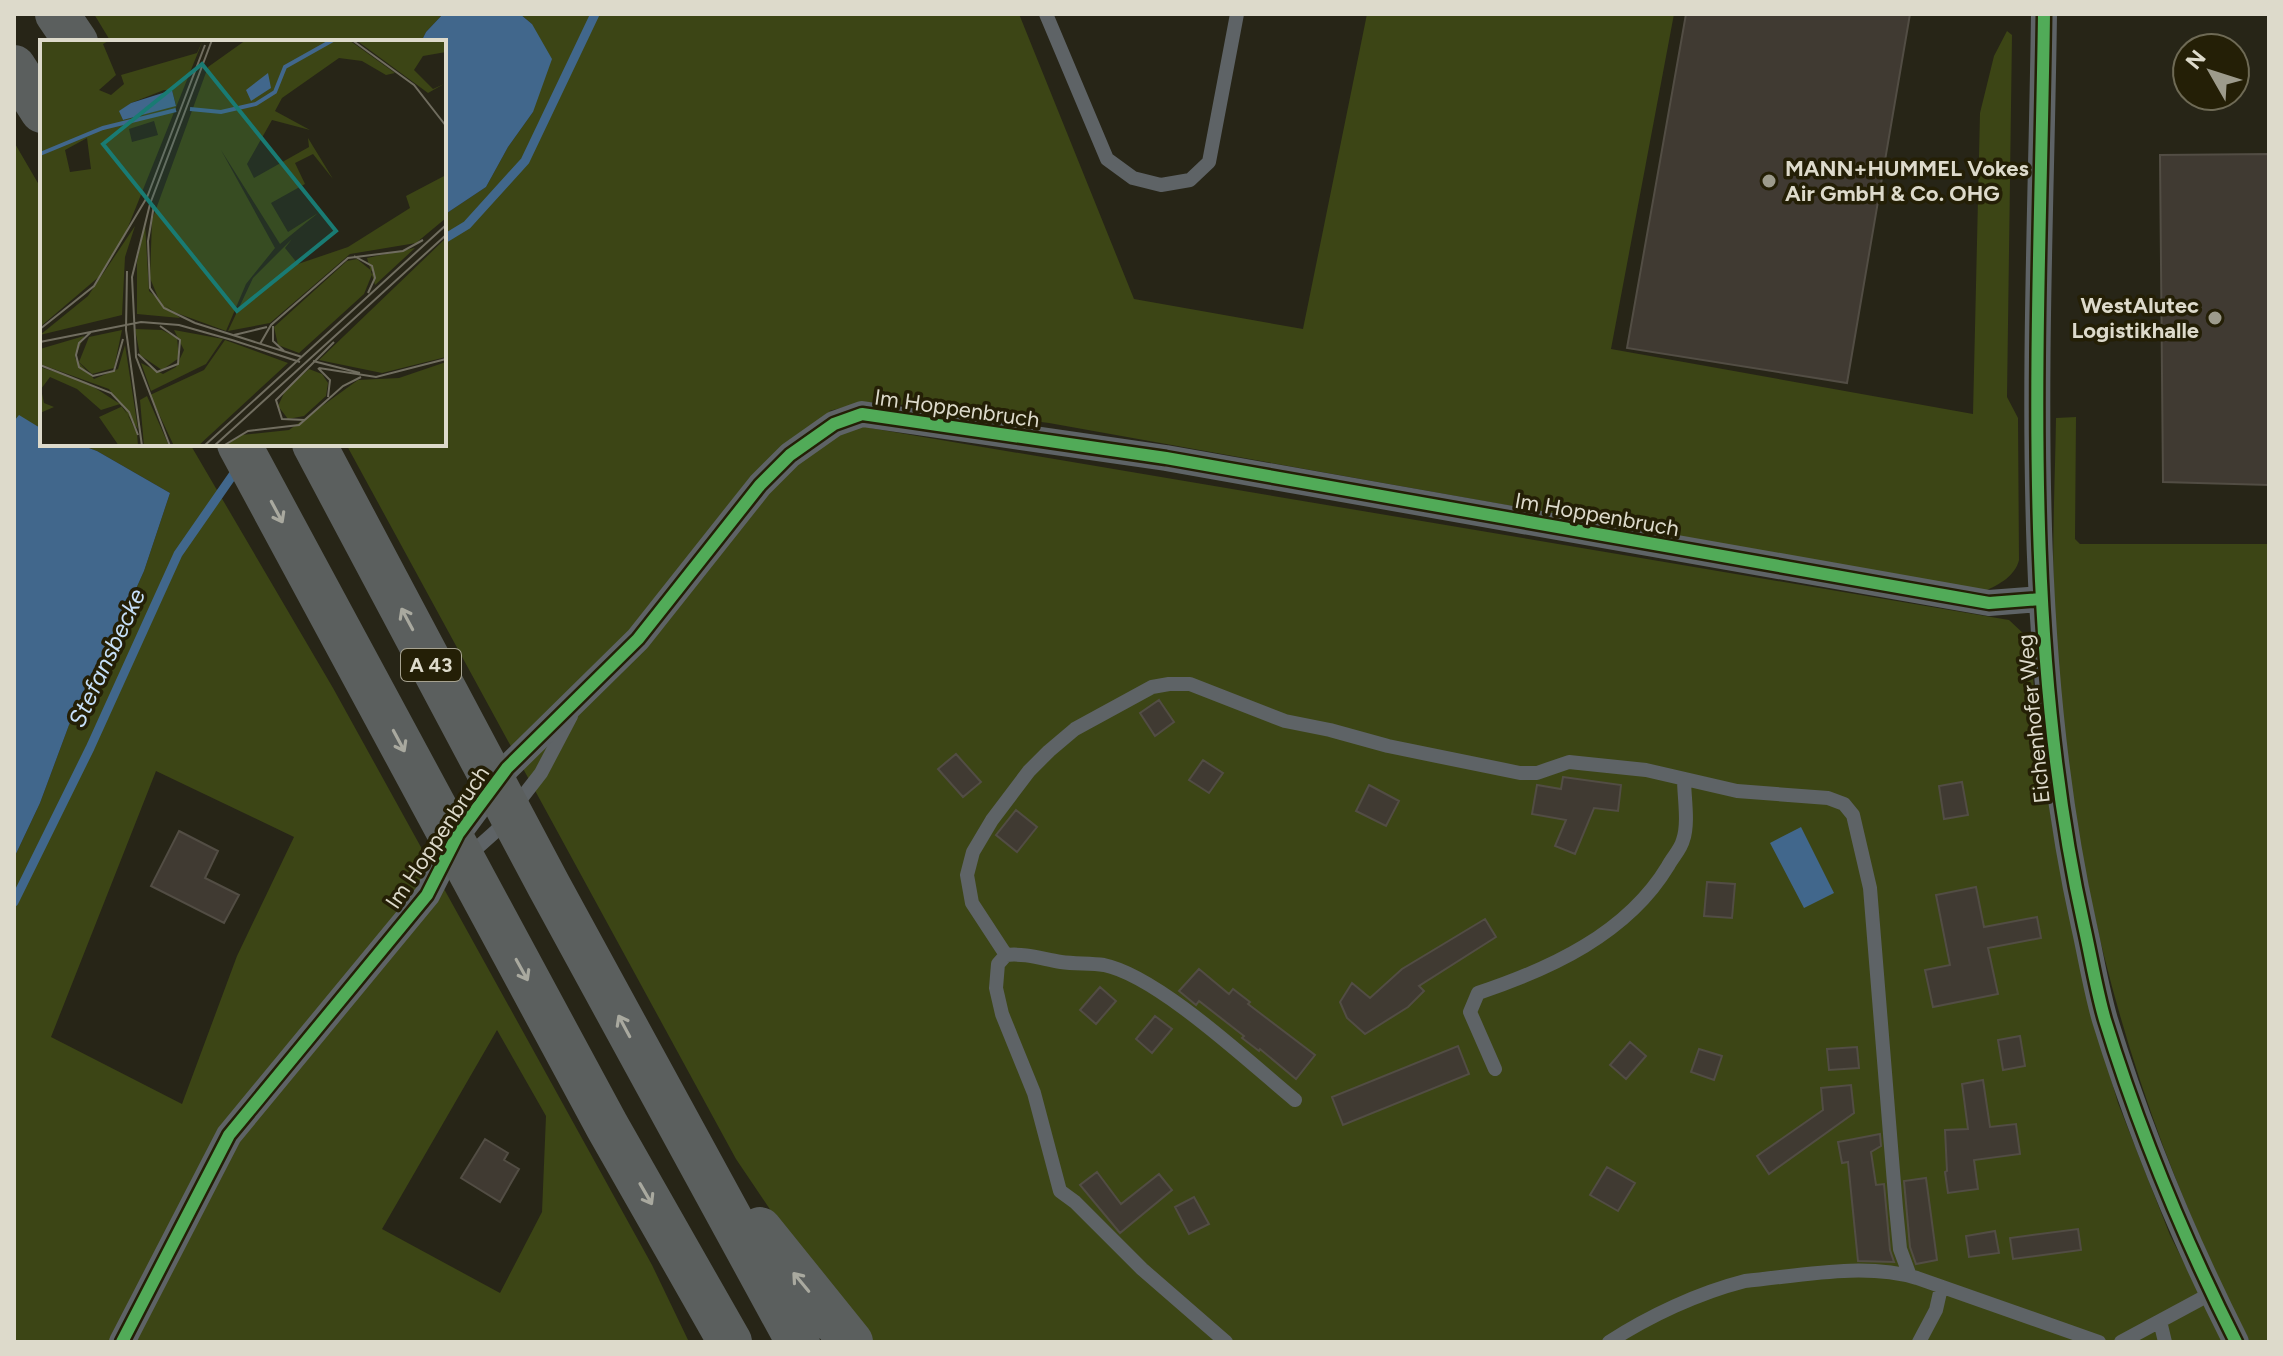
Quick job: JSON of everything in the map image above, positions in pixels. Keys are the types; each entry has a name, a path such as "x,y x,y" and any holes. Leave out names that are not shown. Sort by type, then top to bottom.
{"highway":[{"path":"57,14 75,40"},
{"path":"14,67 40,108"},
{"name":"A 43","path":"240,446 607,1126 730,1342"},
{"name":"A 43","path":"315,446 661,1094 798,1342"},
{"path":"661,1094 784,1262 851,1342"}],"street":[{"name":"Eichenhofer Weg","path":"2044,14 2039,390 2041,599 2050,726 2068,847 2105,1018 2170,1203 2236,1342"},
{"name":"Im Hoppenbruch","path":"122,1342 229,1135 427,895 458,834 507,768 638,639 760,485 790,455 834,424 862,414 1166,458 1989,603 2041,599"}],"lane":[{"path":"1046,14 1107,159 1133,178 1161,185 1190,180 1209,162 1237,14"},
{"path":"1006,955 972,903 967,875 973,852 1001,807 1049,751 1075,729 1152,687 1190,684 1285,721 1520,773 1537,773 1569,762 1646,770 1737,791 1828,798 1844,804 1853,815 1870,888 1900,1249 1910,1276"},
{"path":"1495,1069 1470,1012 1478,993 1520,979 1587,946 1632,910 1656,885 1683,840 1684,779"},
{"path":"1226,1342 1142,1269 1060,1191 1034,1093 1002,1014 996,988 998,964 1006,955 1022,954 1062,962 1105,965 1140,979 1179,1006 1295,1100"},
{"path":"1609,1342 1703,1294 1745,1281 1869,1270 1895,1271 2099,1342"},
{"path":"1919,1342 1936,1310 1941,1288"},
{"path":"2121,1342 2212,1293"},
{"path":"2160,1321 2165,1342"}],"green space":[{"path":"94,14 443,14 422,40 110,40"},
{"path":"520,14 1019,14 1134,299 1303,329 1367,14 1674,14 1611,349 1973,414 1980,113 1994,56 2007,31 2012,35 2007,397 2018,418 2019,560 2010,575 1985,591 1049,423 865,402 829,411 870,428 2009,620 2025,635 2030,648 2040,748 2053,830 2094,1020 2118,1103 2170,1235 2224,1342 868,1342 829,1297 736,1159 347,446 446,446 446,214 486,187 508,147 533,112 532,24"},
{"path":"14,142 40,187 40,428 19,416 14,421"},
{"path":"2076,417 2075,539 2080,544 2269,544 2269,1342 2250,1342 2209,1257 2173,1171 2141,1083 2114,994 2092,903 2074,811 2062,718 2054,598 2056,418"},
{"path":"83,446 191,446 333,688 652,1265 689,1342 14,1342 14,858 40,803 69,725 104,660 144,571 170,493","holes":["156,771 294,837 237,956 182,1104 51,1037","497,1030 546,1116 542,1212 500,1293 382,1229"]}],"water":[{"path":"443,14 520,14 532,24 552,59 533,112 508,147 486,187 446,214 446,40 422,40"},
{"path":"19,415 40,428 40,446 83,446 170,493 144,571 104,660 69,725 40,803 14,858 14,421"},
{"path":"1801,827 1834,893 1804,908 1770,843"}],"building":[{"name":"MANN+HUMMEL Vokes Air GmbH & Co. OHG","path":"1686,14 1910,14 1847,383 1627,348"},
{"name":"WestAlutec Logistikhalle","path":"2269,154 2269,485 2163,482 2160,155"},
{"path":"1159,700 1174,722 1155,736 1140,713"},
{"path":"956,754 981,782 963,797 938,769"},
{"path":"1203,760 1223,773 1209,793 1189,780"},
{"path":"1563,777 1621,785 1618,811 1594,808 1575,854 1555,846 1566,820 1532,814 1537,785 1561,789"},
{"path":"1962,782 1968,815 1944,819 1939,786"},
{"path":"1369,785 1399,801 1386,826 1356,811"},
{"path":"1016,810 1037,827 1017,852 996,835"},
{"path":"179,831 218,851 205,878 239,895 224,923 151,886"},
{"path":"1707,882 1735,884 1732,918 1704,916"},
{"path":"1976,887 1984,927 2037,917 2041,938 1988,948 1998,994 1933,1007 1925,970 1950,965 1936,895"},
{"path":"1485,919 1496,937 1419,986 1424,991 1408,1007 1365,1034 1347,1018 1340,1002 1352,983 1370,998 1402,969"},
{"path":"1199,969 1229,994 1233,989 1315,1055 1296,1079 1199,1001 1196,1005 1179,991"},
{"path":"1100,987 1116,1001 1096,1024 1080,1010"},
{"path":"1155,1016 1172,1029 1152,1053 1136,1039"},
{"path":"2020,1036 2025,1066 2003,1070 1998,1040"},
{"path":"1630,1042 1646,1056 1626,1079 1610,1065"},
{"path":"1458,1046 1469,1074 1343,1125 1332,1097"},
{"path":"1857,1047 1859,1068 1829,1070 1827,1049"},
{"path":"1699,1049 1722,1056 1714,1080 1691,1072"},
{"path":"1983,1080 1990,1127 2016,1124 2020,1154 1974,1160 1978,1189 1948,1193 1945,1130 1968,1129 1962,1084"},
{"path":"1851,1085 1854,1113 1769,1174 1757,1156 1823,1110 1821,1088"},
{"path":"1880,1134 1881,1146 1871,1152 1876,1185 1884,1184 1890,1250 1894,1262 1858,1261 1848,1162 1842,1163 1838,1142"},
{"path":"485,1139 508,1153 504,1160 519,1169 500,1202 461,1178"},
{"path":"1607,1167 1635,1183 1618,1211 1590,1195"},
{"path":"1097,1172 1121,1204 1159,1174 1172,1190 1120,1233 1080,1185"},
{"path":"1926,1178 1937,1260 1916,1264 1910,1247 1904,1181"},
{"path":"1194,1197 1209,1224 1189,1234 1175,1207"},
{"path":"2078,1229 2081,1250 2013,1259 2010,1238"},
{"path":"1995,1231 1999,1253 1969,1257 1966,1236"}],"waterway":[{"name":"Stefansbecke","path":"446,238 467,225 525,161 595,14"},
{"name":"Stefansbecke","path":"14,902 90,748 178,554 237,469"}],"cycle path":[{"path":"2044,14 2037,357 2038,472 2041,587 2049,701 2063,814 2096,985 2118,1061 2164,1184 2236,1342"},
{"path":"122,1342 229,1135 427,895 458,834 507,768 638,639 760,485 790,455 834,424 862,414 1166,458 1989,603 2041,599"}],"place":[{"name":"MANN+HUMMEL Vokes Air GmbH & Co. OHG","path":"1769,181"},
{"name":"WestAlutec Logistikhalle","path":"2215,318"}]}
